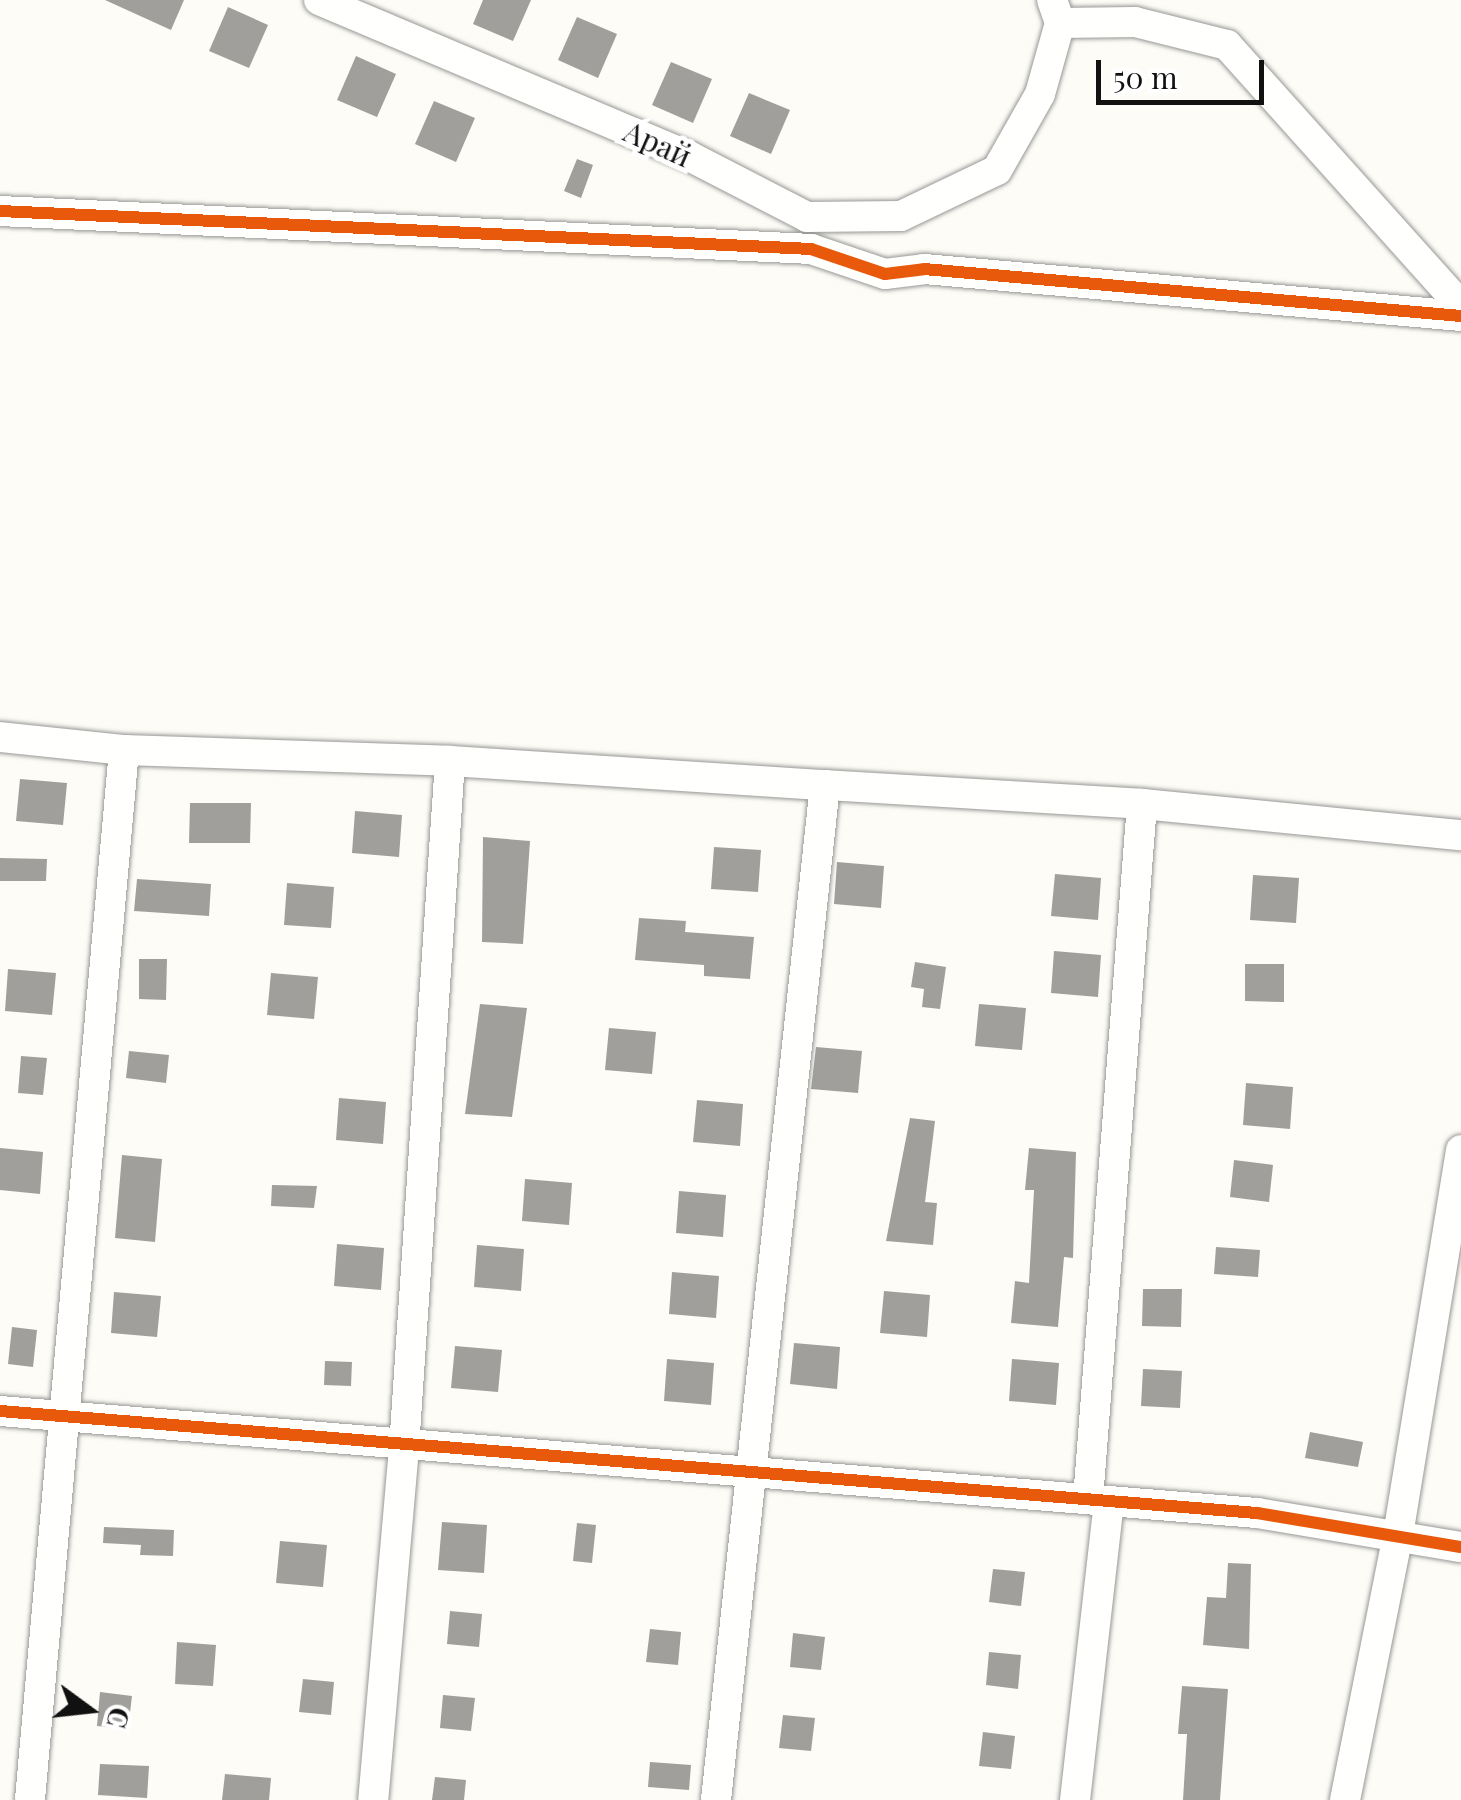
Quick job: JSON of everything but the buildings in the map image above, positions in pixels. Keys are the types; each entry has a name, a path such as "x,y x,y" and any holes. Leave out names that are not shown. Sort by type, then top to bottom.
{"street":[{"name":"Арай","path":"335,3 689,156 807,218 901,216 997,170 1040,94 1056,11"},
{"path":"1056,11 1136,22 1227,45 1461,306"},
{"path":"0,211 811,249 885,274 924,270 1461,316"},
{"path":"0,737 124,750 450,760 1142,804 1461,834"},
{"path":"30,1800 124,750"},
{"path":"373,1800 404,1448 450,760"},
{"path":"716,1800 825,785"},
{"path":"1075,1800 1142,804"},
{"path":"1345,1800 1398,1534 1461,1150"},
{"path":"0,1411 404,1448 1257,1513 1461,1547"}],"cycle path":[{"path":"0,211 811,249 885,274 924,269 1461,316"},
{"path":"0,1411 1257,1513 1461,1547"}]}
